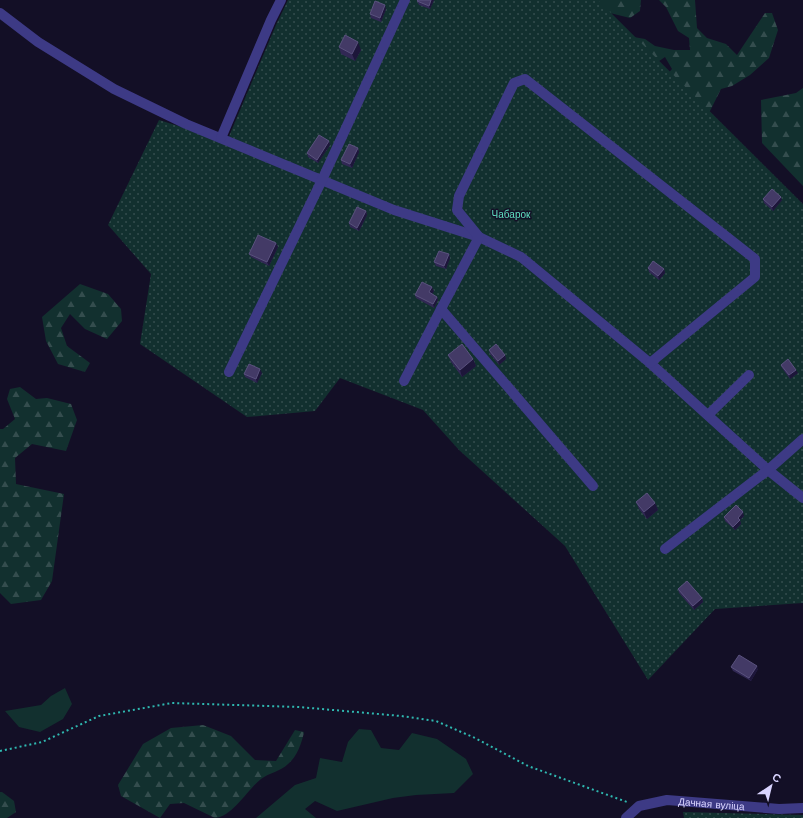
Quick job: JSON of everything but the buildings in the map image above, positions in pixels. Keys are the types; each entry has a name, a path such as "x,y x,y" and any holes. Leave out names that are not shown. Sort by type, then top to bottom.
{"street":[{"path":"220,138 281,0"},
{"path":"229,372 322,180 405,0"},
{"path":"0,13 38,42 114,90 186,124 394,210 479,237 521,257 650,362 768,470 803,498"},
{"path":"479,237 457,210 460,196 514,83 525,79 755,258 755,277 650,362"},
{"path":"404,381 479,237"},
{"path":"441,309 593,486"},
{"path":"708,415 749,375"},
{"path":"665,549 768,470 803,439"},
{"name":"Дачная вуліца","path":"639,806 667,800 778,814 803,808"},
{"path":"626,818 639,806"}],"path":[{"path":"0,752 42,742 99,716 172,703 299,707 401,716 436,721 475,738 528,766 639,806"}],"green space":[{"name":"Чабарок","path":"288,0 598,0 803,204 803,603 715,609 648,680 565,546 459,450 423,410 340,378 315,411 247,417 140,344 151,274 108,225 159,120 227,141"},
{"path":"567,0 641,0 640,11 630,18"},
{"path":"659,0 695,0 697,28 707,38 726,44 737,55 765,13 772,13 778,30 769,58 750,75 732,86 721,89 707,117 663,79 672,69 665,57 652,66 628,36 645,39 655,46 674,50 690,50 689,38 678,31 666,7"},
{"path":"803,88 803,186 762,143 761,100 796,93"},
{"path":"80,284 108,294 121,309 122,321 107,339 85,329 70,314 61,328 67,346 90,363 85,372 58,364 46,341 42,317"},
{"path":"20,387 36,399 47,398 71,404 77,420 66,451 32,444 15,458 16,484 64,494 52,581 41,600 11,604 0,593 0,429 3,429 15,419 7,399 10,389"},
{"path":"65,688 72,704 63,719 40,732 19,727 5,711 41,705 51,696"},
{"path":"203,725 231,736 255,760 276,761 295,730 304,732 299,749 291,761 282,768 261,779 234,808 221,816 215,818 184,803 170,804 160,818 121,796 118,785 143,744 171,728"},
{"path":"359,729 371,730 381,748 399,750 412,733 437,739 466,759 473,774 454,793 393,798 337,811 315,801 305,809 316,818 256,818 295,785 316,778 320,758 342,762 348,742"},
{"path":"0,792 14,801 16,812 7,818 0,818"},
{"path":"683,812 803,815 803,818 684,818"}]}
